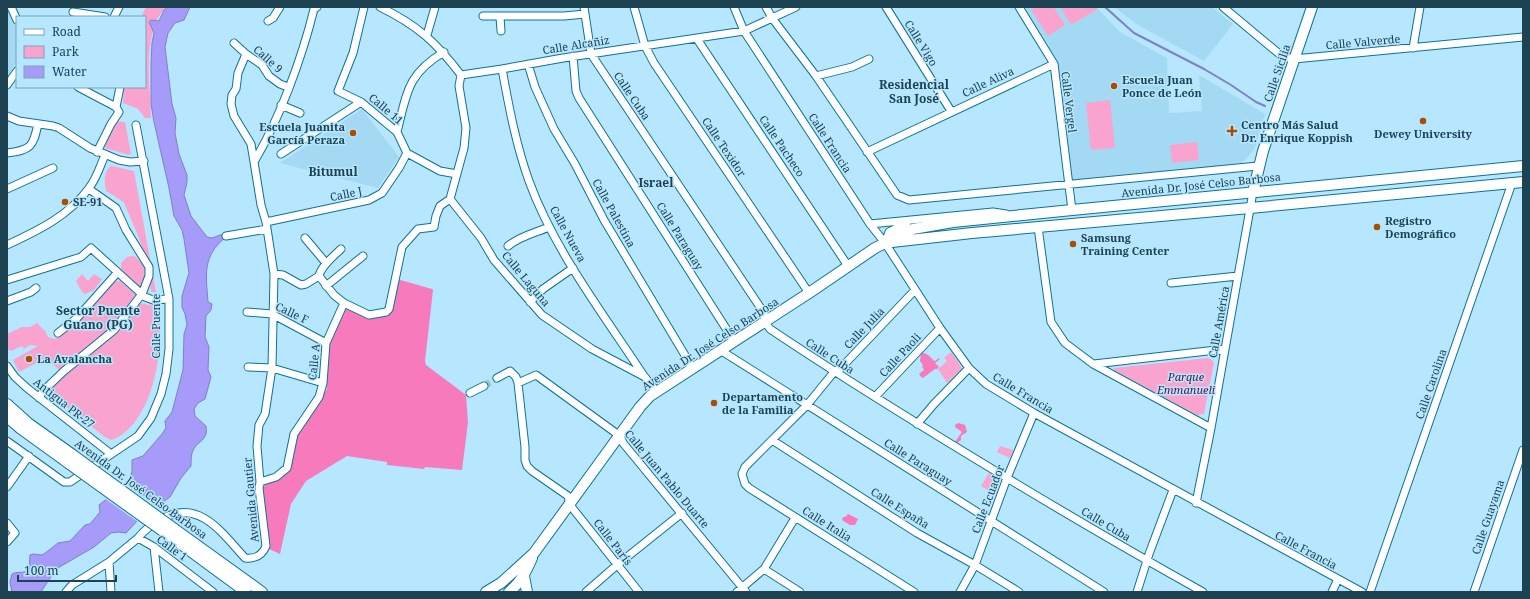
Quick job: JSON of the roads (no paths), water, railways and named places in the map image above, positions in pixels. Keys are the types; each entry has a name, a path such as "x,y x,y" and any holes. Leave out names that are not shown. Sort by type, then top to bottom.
{"main road":[{"name":"Calle Sicilia","path":"1253,192 1258,166 1312,7"},
{"name":"Avenida Dr. José Celso Barbosa","path":"486,592 503,588 534,553 640,407 650,396 765,322 875,248 914,229 931,225 1018,215 1523,166"},
{"path":"1512,183 1515,174 1523,172"},
{"name":"Avenida Dr. José Celso Barbosa","path":"885,243 972,233 1523,182"},
{"name":"Avenida Dr. José Celso Barbosa","path":"7,404 71,459 173,533 262,592"},
{"name":"Avenida Dr. José Celso Barbosa","path":"7,416 21,429 71,459"},
{"name":"Avenida Dr. José Celso Barbosa","path":"173,533 246,592"},
{"name":"Avenida Dr. José Celso Barbosa","path":"509,592 517,586 524,576 534,553"},
{"path":"524,576 527,592"}],"street":[{"path":"10,7 16,18"},
{"path":"114,16 119,7"},
{"path":"268,20 273,18 280,7"},
{"name":"Calle 11","path":"364,7 353,53 338,91 362,102 397,132 407,153"},
{"path":"319,276 334,295 344,302 369,315 386,312 389,309 402,246 418,229 434,227 440,206 450,199 464,148 466,128 459,86 461,75 444,52 427,36 405,20 380,7"},
{"path":"427,36 435,7"},
{"name":"Calle Texidor","path":"634,7 645,46 654,63 809,293"},
{"name":"Calle Francia","path":"734,7 744,31 870,224 885,243 940,328 969,368 986,384 1034,413 1196,503 1362,592"},
{"path":"766,7 772,18 816,76 897,195 909,200 1258,166"},
{"name":"Calle Alcañiz","path":"461,75 573,56 744,31 796,7"},
{"name":"Calle Vigo","path":"886,7 950,111"},
{"name":"Calle Vergel","path":"1019,7 1054,64 1072,210"},
{"name":"Calle Valverde","path":"1223,7 1283,57 1294,59 1523,37"},
{"path":"1413,48 1420,7"},
{"path":"254,162 264,145 306,42 314,8"},
{"path":"483,16 564,16 585,10"},
{"name":"Calle Cuba","path":"585,10 591,54 764,313 765,322 770,330 917,424 1147,561 1203,592"},
{"path":"74,12 99,16"},
{"path":"500,17 501,31"},
{"name":"Calle Pacheco","path":"697,38 848,266"},
{"name":"Calle 9","path":"234,43 246,54 262,65 269,76 280,84 288,87"},
{"path":"397,132 409,86 430,60 444,52"},
{"path":"246,54 238,73 236,89 232,95 232,104 234,116 251,144 261,205 267,226"},
{"name":"Calle Paraguay","path":"573,56 576,91 579,98 734,341"},
{"path":"816,76 852,67 869,59"},
{"name":"Calle Palestina","path":"528,64 535,87 554,129 575,164 604,220 692,368"},
{"name":"Calle Aliva","path":"867,152 950,111 1054,64"},
{"name":"Calle Nueva","path":"502,69 513,125 522,160 531,187 549,227 644,376 656,391"},
{"path":"7,85 16,72"},
{"path":"81,88 116,107 119,112 111,124 97,152"},
{"path":"116,107 120,88"},
{"path":"281,154 362,102"},
{"path":"281,105 300,113"},
{"path":"7,116 19,121 59,128 97,152 105,155 130,162 144,161"},
{"path":"7,153 23,151 28,148 34,140 38,124"},
{"name":"Calle Puente","path":"29,456 64,482 70,482 138,436 151,418 162,394 169,349 169,299 136,125"},
{"path":"407,153 440,170 457,174"},
{"name":"Calle J","path":"226,236 369,200 382,193 407,153"},
{"path":"7,246 55,221 77,201 89,189 105,155"},
{"path":"7,189 53,168"},
{"name":"Calle Carolina","path":"1370,592 1512,183"},
{"path":"39,398 43,391 64,371 114,330 142,294 149,276 149,267 126,230 116,208 89,189"},
{"name":"Calle América","path":"1196,503 1211,428 1253,192"},
{"name":"Calle Laguna","path":"450,199 481,238 494,260 542,316 592,349 644,376"},
{"path":"870,224 993,212 1018,215"},
{"path":"885,243 889,232 912,220"},
{"name":"Avenida Gautier","path":"138,538 150,526 168,515 182,512 193,512 210,522 245,558 254,559 264,553 266,546 259,495 260,482 257,446 259,426 265,414 272,368 274,274 267,226"},
{"path":"508,246 518,238 549,227"},
{"path":"1038,227 1051,322 1065,343 1094,364 1211,428"},
{"path":"305,238 326,263"},
{"path":"7,280 81,257 91,248 142,294 153,300 169,299"},
{"path":"274,274 283,275 301,285 306,284 319,276 326,263 341,249"},
{"path":"326,286 363,256"},
{"path":"530,302 543,288 574,268"},
{"path":"58,333 77,318 117,273"},
{"path":"1171,283 1238,276"},
{"path":"7,301 31,292 36,288"},
{"name":"Calle Julia","path":"745,467 807,405 834,372 840,369 915,290"},
{"name":"Calle A","path":"260,482 276,477 287,468 294,434 319,397 323,383 326,343 344,302"},
{"name":"Calle F","path":"247,312 272,314 326,343"},
{"name":"Calle Paoli","path":"875,397 940,328"},
{"path":"1094,364 1225,349"},
{"name":"Calle Paraguay","path":"720,350 1104,592"},
{"name":"Antigua PR-27","path":"7,366 15,377 39,398 112,454"},
{"path":"248,367 272,368 323,383"},
{"path":"917,424 969,368"},
{"path":"497,378 510,371 516,377 518,383"},
{"name":"Calle Juan Pablo Duarte","path":"518,383 536,375 620,436 623,442 682,513 742,590"},
{"name":"Calle París","path":"518,383 526,447 525,460 527,466 568,496 570,505 639,592"},
{"path":"470,393 484,386"},
{"name":"Calle Ecuador","path":"960,592 975,565 1007,478 1034,413"},
{"name":"Calle España","path":"772,440 917,533 975,565 1019,592"},
{"path":"7,441 29,456 7,487"},
{"name":"Calle Guayama","path":"1474,592 1523,450"},
{"name":"Calle Italia","path":"745,467 742,474 743,481 746,486 914,592"},
{"path":"1137,592 1173,490"},
{"path":"586,592 682,513"},
{"path":"742,590 764,569 795,518"},
{"path":"7,523 15,533 7,542"},
{"path":"66,592 72,585 108,562 138,538"},
{"name":"Calle 1","path":"138,538 154,547 213,592"},
{"path":"154,547 159,592"},
{"path":"108,562 111,592"},
{"path":"764,569 800,592"},
{"path":"1332,592 1338,579"}],"water":[{"path":"168,7 190,7 184,20 175,23 168,33 165,47 172,104 176,118 175,133 179,154 187,175 184,195 191,216 207,237 212,238 223,234 226,237 213,251 209,259 206,275 208,302 212,304 211,310 206,316 205,337 209,347 208,370 211,377 205,399 198,403 194,409 195,416 206,426 206,435 194,449 191,466 181,478 170,497 163,502 152,505 126,533 111,533 94,547 56,569 41,592 12,592 10,582 12,574 29,570 30,555 44,554 58,543 70,541 85,525 90,524 100,512 99,505 129,481 132,472 132,460 143,456 162,434 166,428 165,421 172,412 183,370 184,334 187,325 182,307 182,296 189,273 182,230 174,216 151,104 151,62 154,33 149,22 151,20 159,21 164,10"}],"waterway":[{"path":"1105,7 1134,33 1204,69 1256,102 1265,106"}],"tunnel":[{"path":"484,386 497,378"}],"place":[{"name":"Escuela Juan Ponce de León","path":"1114,86"},
{"name":"Dewey University","path":"1423,121"},
{"name":"Centro Más Salud Dr. Enrique Koppish","path":"1232,131"},
{"name":"Escuela Juanita García Peraza","path":"353,133"},
{"name":"SE-91","path":"65,202"},
{"name":"Registro Demográfico","path":"1377,227"},
{"name":"Samsung Training Center","path":"1073,244"},
{"name":"La Avalancha","path":"29,359"},
{"name":"Departamento de la Familia","path":"714,403"}],"district":[{"name":"Residencial San José","path":"914,92"},
{"name":"Bitumul","path":"333,172"},
{"name":"Israel","path":"656,183"},
{"name":"Sector Puente Guano (PG)","path":"98,318"}],"park label":[{"name":"Parque Emmanueli","path":"1186,383"}]}
